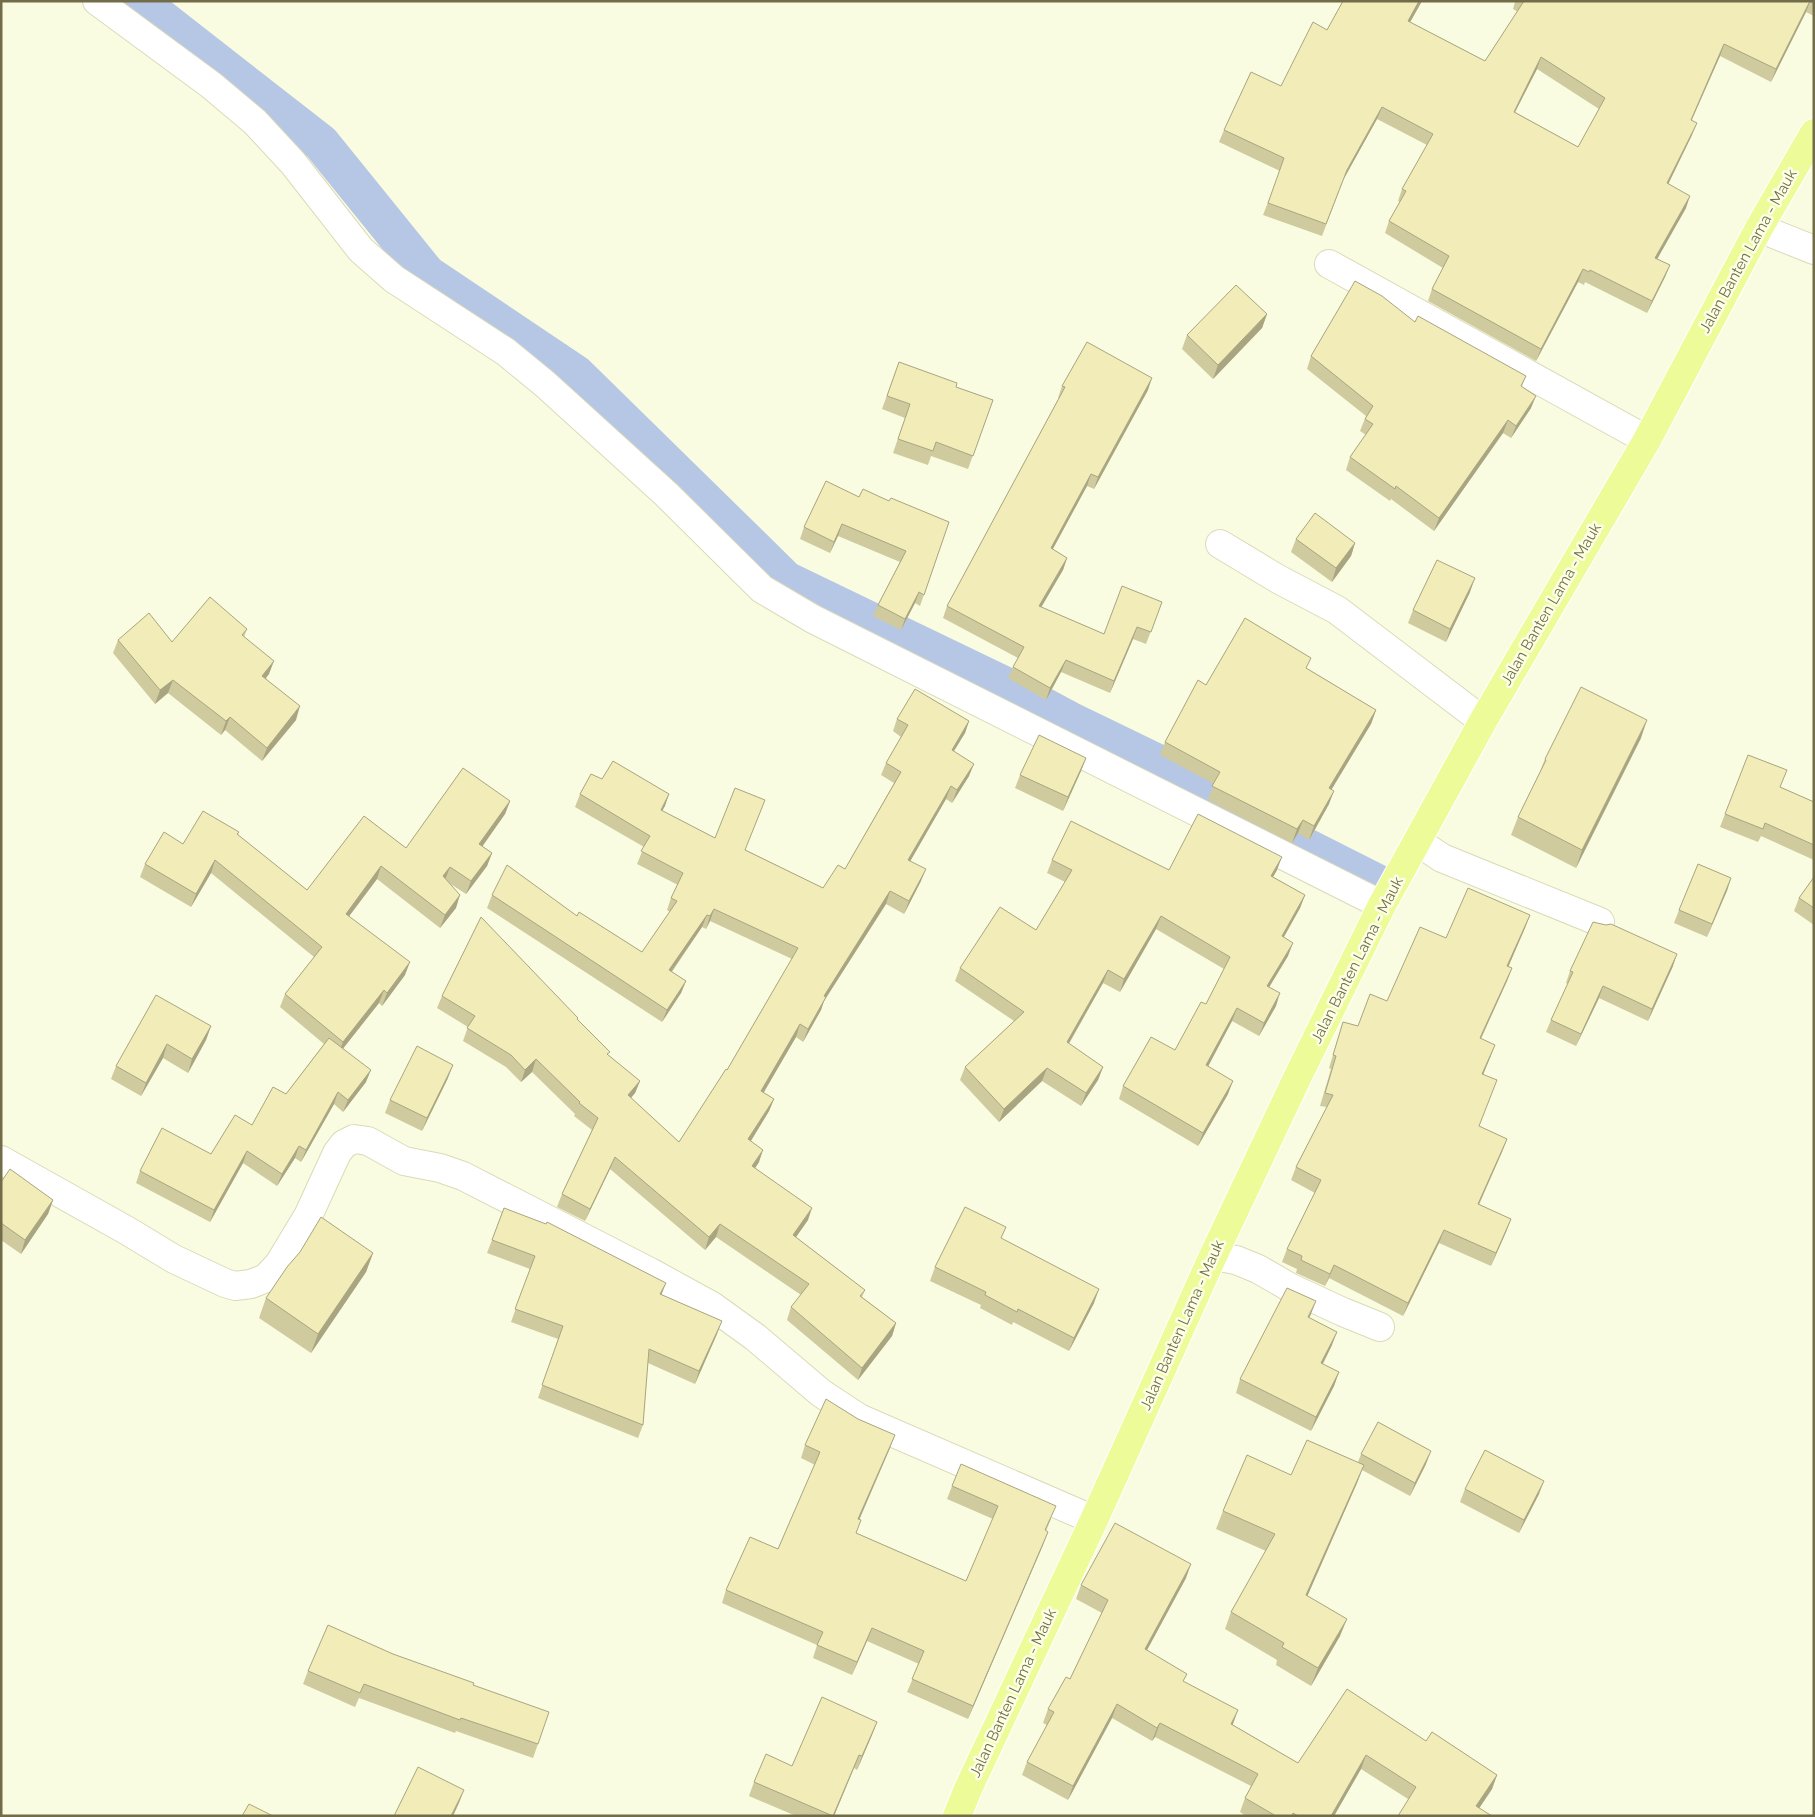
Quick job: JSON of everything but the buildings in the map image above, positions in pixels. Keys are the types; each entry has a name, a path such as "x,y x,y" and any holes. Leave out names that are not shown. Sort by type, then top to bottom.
{"main road":[{"name":"Jalan Banten Lama - Mauk","path":"957,1816 972,1780 1094,1520 1213,1256 1382,905 1483,720 1647,440 1759,228 1814,133"}],"street":[{"path":"97,1 211,85 255,122 293,163 361,250 394,279 506,352 545,384 666,494 762,589 813,619 1382,905"},
{"path":"1759,228 1814,250"},
{"path":"1329,264 1647,440"},
{"path":"1220,544 1278,579 1337,610 1483,720"},
{"path":"1418,842 1442,858 1600,922"},
{"path":"1,1160 174,1259 225,1284 235,1286 251,1284 266,1278 279,1264 308,1216 337,1153 344,1144 354,1139 368,1141 404,1161 440,1168 463,1176 712,1306 755,1337 821,1393 859,1418 1094,1520"},
{"path":"1213,1256 1236,1260 1258,1269 1291,1288 1380,1327"}],"waterway":[{"path":"139,1 321,143 427,274 576,374 786,580 1004,685 1069,720 1164,766 1227,807 1383,886"}]}
